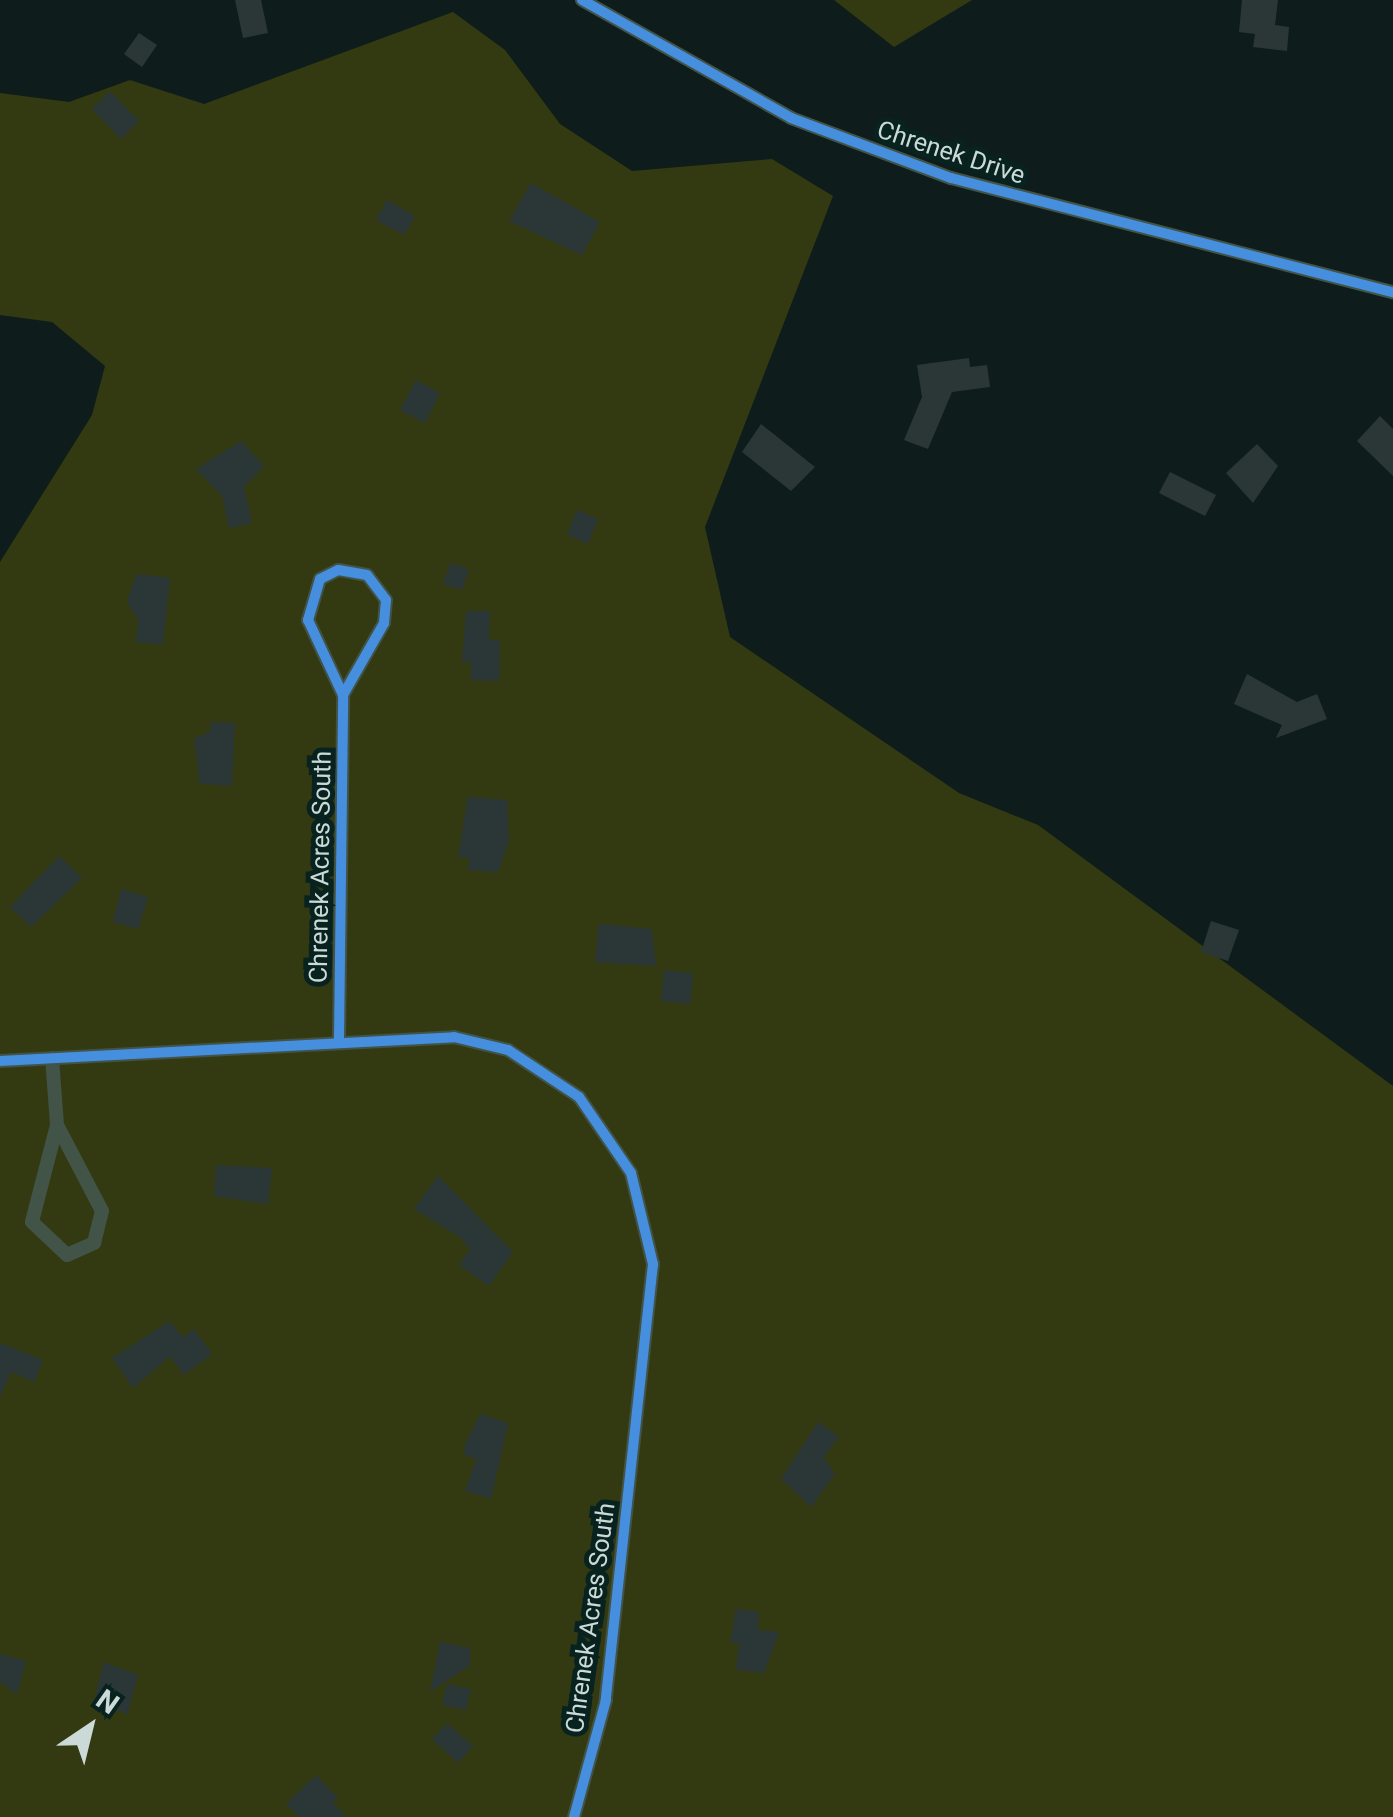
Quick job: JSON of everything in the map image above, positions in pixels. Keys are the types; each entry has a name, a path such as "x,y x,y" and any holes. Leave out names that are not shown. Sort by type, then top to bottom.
{"street":[{"name":"Chrenek Drive","path":"582,0 791,118 951,178 1393,292"},
{"name":"Chrenek Acres South","path":"339,1039 343,695 308,620 320,579 338,570 367,575 386,600 384,623 343,695"},
{"name":"Chrenek Acres South","path":"0,1062 339,1039 454,1037 508,1050 579,1097 631,1173 644,1212 652,1314 606,1700 574,1817"},
{"path":"52,1058 57,1125 32,1222 67,1254 94,1243 102,1211 57,1125"}],"green space":[{"path":"834,0 972,0 894,47"},
{"path":"453,12 505,50 560,124 632,171 772,159 833,196 705,527 730,637 959,793 1038,825 1393,1086 1393,1817 0,1817 0,562 92,415 105,366 52,322 0,315 0,93 69,102 130,80 204,104"}],"building":[{"path":"235,0 261,0 268,33 243,38"},
{"path":"1242,0 1278,0 1275,25 1289,27 1287,51 1253,47 1255,34 1239,32"},
{"path":"139,33 157,45 142,67 124,54"},
{"path":"110,91 139,121 121,139 92,109"},
{"path":"531,183 600,222 582,255 509,221"},
{"path":"387,200 415,216 404,235 376,220"},
{"path":"969,358 970,367 987,365 990,387 952,392 928,449 904,440 922,397 917,365"},
{"path":"416,380 440,393 425,423 400,410"},
{"path":"1380,416 1393,429 1393,476 1357,441"},
{"path":"761,424 815,467 791,491 742,452"},
{"path":"241,441 264,466 244,487 252,523 229,528 222,496 196,469"},
{"path":"1257,444 1278,466 1253,503 1226,473"},
{"path":"1170,472 1216,495 1205,516 1159,493"},
{"path":"577,510 598,519 588,544 567,535"},
{"path":"450,563 469,569 462,590 443,584"},
{"path":"136,574 170,578 163,645 136,642 138,619 127,602"},
{"path":"466,611 490,611 489,640 500,641 499,681 471,680 471,662 462,662"},
{"path":"1247,674 1297,702 1317,694 1327,719 1276,738 1282,725 1234,704"},
{"path":"211,722 235,723 232,786 200,784 194,738 210,732"},
{"path":"468,797 507,800 509,840 498,872 468,870 469,858 458,857"},
{"path":"59,856 82,878 31,927 10,907"},
{"path":"121,889 148,897 138,929 113,922"},
{"path":"1211,921 1239,930 1228,961 1201,952"},
{"path":"599,924 652,929 656,966 595,962"},
{"path":"664,970 693,973 690,1004 661,1001"},
{"path":"216,1165 272,1168 268,1204 214,1196"},
{"path":"438,1176 513,1252 489,1286 459,1265 470,1249 461,1238 414,1209"},
{"path":"170,1321 182,1337 194,1329 212,1354 184,1375 170,1356 133,1388 112,1358"},
{"path":"0,1343 43,1360 34,1382 11,1372 0,1397"},
{"path":"480,1414 508,1423 491,1499 465,1491 476,1459 464,1455 465,1445"},
{"path":"818,1422 839,1437 824,1457 835,1474 811,1507 781,1479"},
{"path":"736,1609 759,1612 758,1630 779,1632 764,1673 736,1670 739,1643 730,1642"},
{"path":"440,1642 470,1648 470,1665 430,1692"},
{"path":"0,1654 26,1661 17,1694 0,1682"},
{"path":"104,1662 138,1675 127,1715 95,1697"},
{"path":"447,1684 471,1689 466,1710 442,1705"},
{"path":"447,1723 473,1746 458,1763 432,1739"},
{"path":"316,1775 338,1798 333,1803 346,1817 299,1817 286,1804"}],"cycle path":[{"path":"582,0 791,118 951,178 1393,292"},
{"path":"339,1039 343,695 384,623 386,600 367,575 338,570 320,579 308,620 343,695"},
{"path":"0,1061 454,1037 508,1050 579,1097 631,1173 653,1264 606,1700 574,1817"}]}
